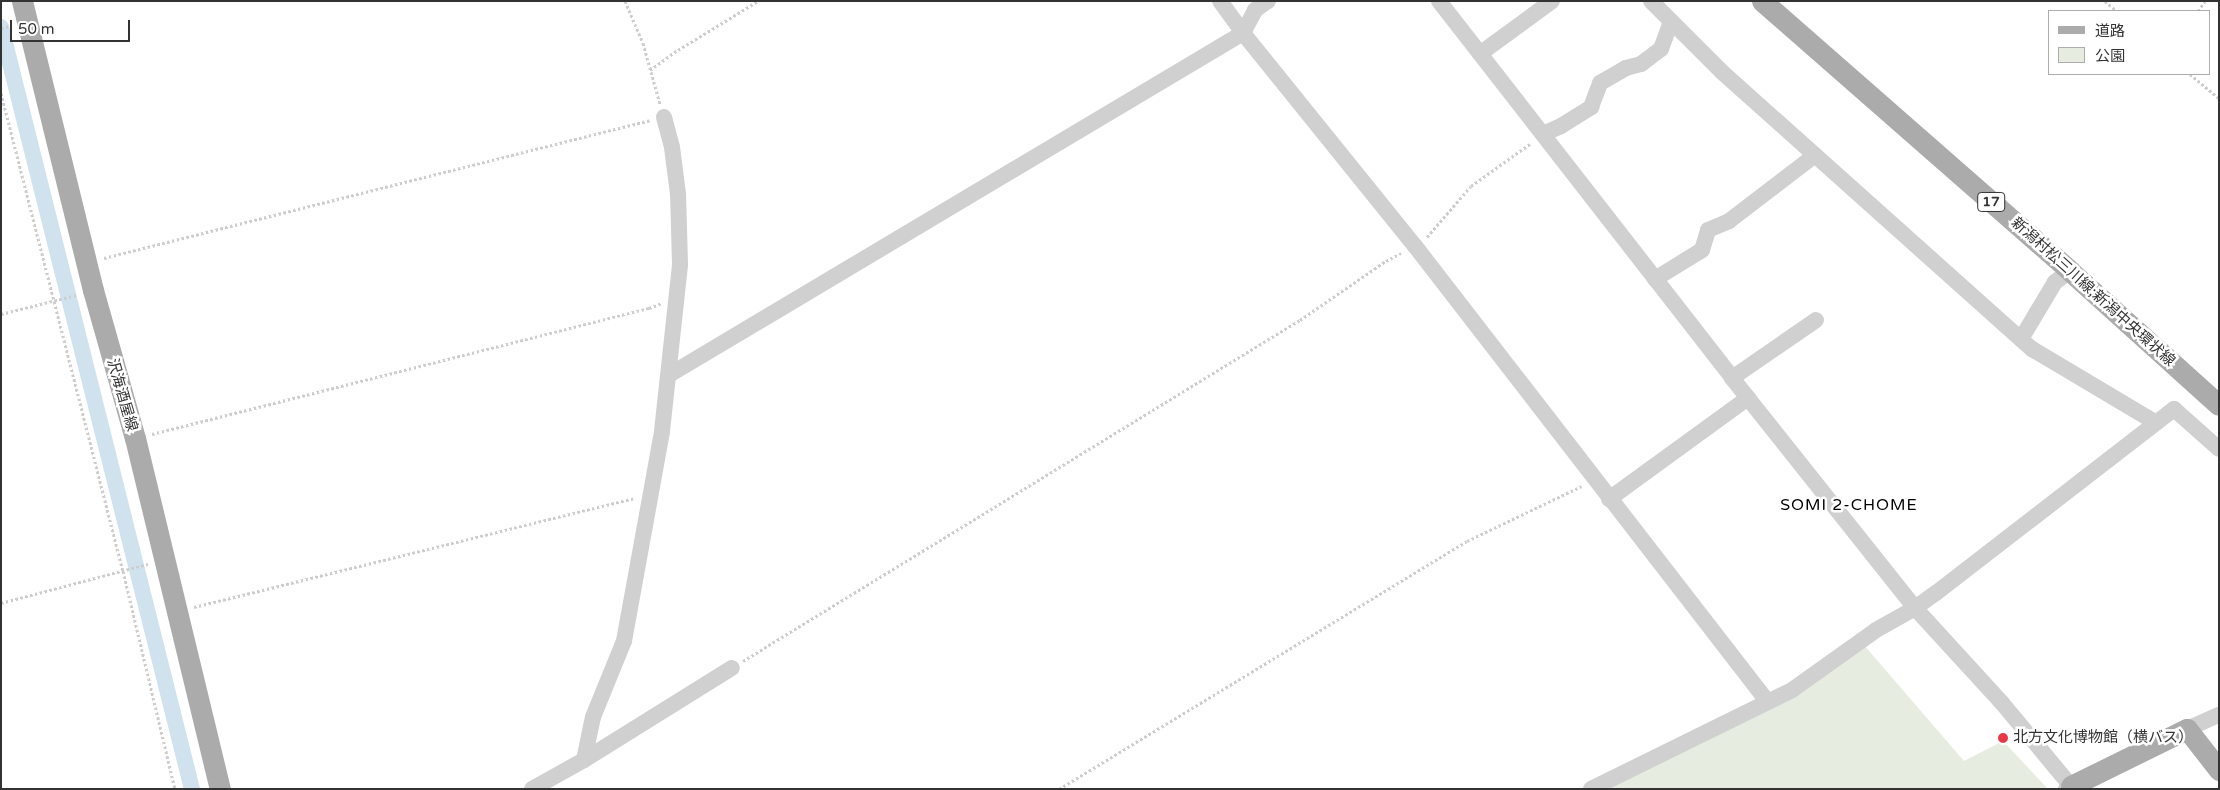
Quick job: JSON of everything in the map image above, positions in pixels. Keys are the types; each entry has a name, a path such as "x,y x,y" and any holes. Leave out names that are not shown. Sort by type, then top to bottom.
{"main road":[{"name":"沢海酒屋線","path":"22,1 93,290 135,438 163,560 220,789"},
{"name":"新潟村松三川線;新潟中央環状線","path":"1762,1 2070,271 2219,405"},
{"path":"2068,787 2187,729 2219,770"}],"street":[{"path":"1220,1 1242,33 1415,246 1594,480 1767,701"},
{"path":"669,375 1242,33 1255,10 1268,1"},
{"path":"1439,1 1655,280 1915,608 2002,703 2068,787"},
{"path":"1481,53 1552,1"},
{"path":"1651,1 1722,72 2021,340 2032,349 2155,422"},
{"path":"1543,134 1561,126 1591,106 1600,83 1626,68 1641,64 1661,49 1671,22"},
{"path":"584,760 593,717 624,641 662,431 669,375 680,264 678,194 672,147 664,117"},
{"path":"1655,280 1702,250 1708,230 1729,221 1814,156"},
{"path":"2021,340 2055,282 2070,271"},
{"path":"1732,378 1816,320"},
{"path":"1609,499 1748,398"},
{"path":"1591,789 1792,690 1876,630 1915,608 2174,409 2219,449"},
{"path":"532,789 584,760 732,668"},
{"path":"2187,729 2219,715"}],"path":[{"path":"86,262 664,117 643,43 625,1"},
{"path":"650,70 678,50 758,1"},
{"path":"2105,1 2116,10"},
{"path":"2191,75 2219,98"},
{"path":"1,93 123,571 175,789"},
{"path":"732,668 1292,325 1386,260 1415,246 1429,236 1471,186 1543,134"},
{"path":"1,314 93,290"},
{"path":"135,438 649,308 676,296"},
{"path":"1060,789 1466,541 1594,480"},
{"path":"176,612 651,494"},
{"path":"1,604 163,560"}],"green space":[{"path":"1863,644 1964,761 2003,741 2048,789 1607,789"}],"waterway":[{"path":"1,27 192,789"}],"place":[{"name":"北方文化博物館（横バス）","path":"2003,738"}],"district":[{"name":"SOMI 2-CHOME","path":"1849,505"}]}
